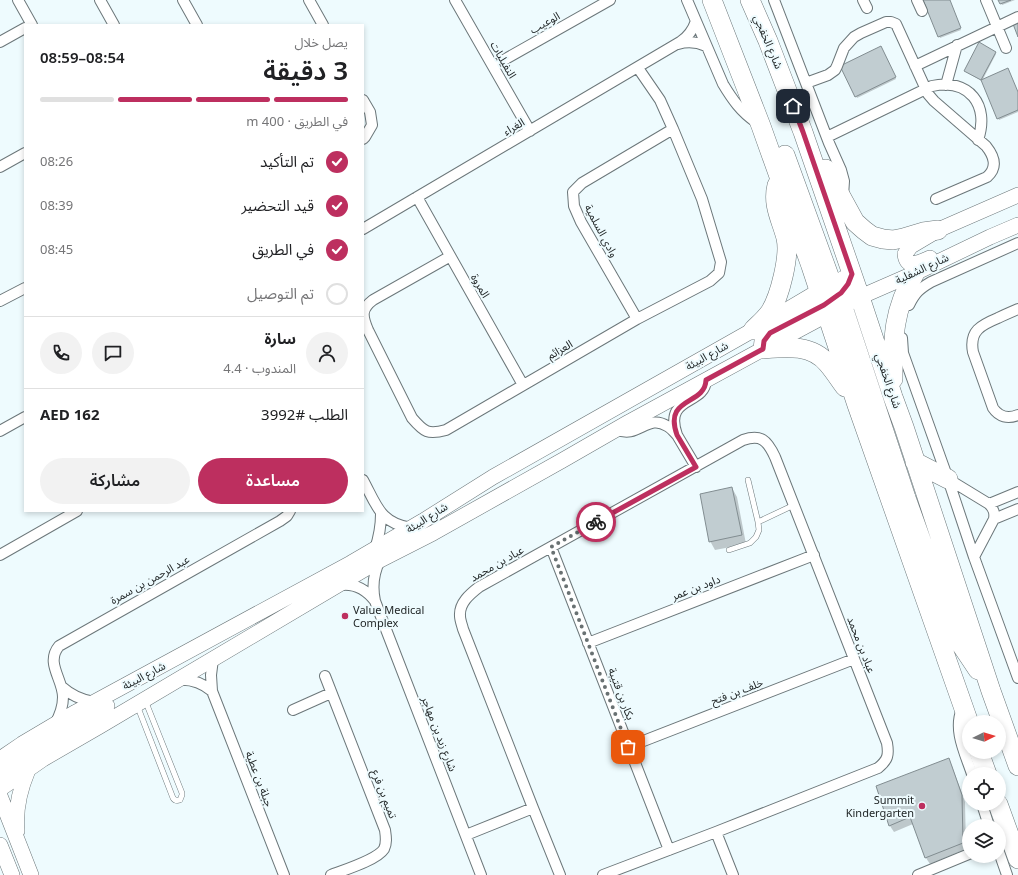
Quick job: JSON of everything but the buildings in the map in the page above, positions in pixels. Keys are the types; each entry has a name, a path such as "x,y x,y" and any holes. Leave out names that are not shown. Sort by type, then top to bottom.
{"highway":[{"path":"699,0 724,30"},
{"path":"712,0 780,178 832,299 857,405 966,715"},
{"path":"723,0 758,80 832,299 956,637 991,690"},
{"name":"شارع الخفجي","path":"750,0 768,41 803,132 1018,766"},
{"path":"764,0 768,41"},
{"path":"803,132 826,169 855,222 868,234 883,239 893,240 923,232 938,230"},
{"path":"753,330 764,319 773,306 786,262 786,239 777,211 776,202 776,194 780,178"},
{"path":"892,396 895,324 905,292 916,273"},
{"path":"852,274 848,284 832,299 770,333 764,341 763,349 786,347 809,350 818,355 827,363 857,405"},
{"path":"832,299 860,297"},
{"path":"915,462 948,479"}],"street":[{"path":"18,0 29,24"},
{"path":"100,0 113,24"},
{"path":"183,0 196,24"},
{"path":"309,0 322,24"},
{"name":"النفيليات","path":"455,0 530,131"},
{"name":"الوعيب","path":"493,66 610,0"},
{"path":"687,0 723,84 730,96 749,118 761,126"},
{"name":"شارع الخفجي","path":"774,0 843,176 845,188 842,200"},
{"path":"917,0 922,11"},
{"path":"986,0 1006,48"},
{"path":"915,66 1018,17"},
{"name":"الغراء","path":"364,228 638,68 687,37 696,21"},
{"path":"806,83 828,75 835,70 844,48 854,37 888,22 894,23 898,27 926,89 934,101 986,146 992,156 994,165 992,172 984,179 936,199"},
{"path":"0,42 24,29"},
{"name":"الغراء","path":"676,44 689,42 706,46"},
{"path":"946,85 957,46"},
{"name":"العزائم","path":"364,318 368,330 412,418 418,426 427,432 435,433 446,430 637,319 710,281 719,273 721,262 702,199 660,100 638,68"},
{"path":"827,136 926,89 939,85 946,85 958,86 964,89 977,101 980,107 982,119 978,140"},
{"path":"364,102 370,112 372,125 364,138"},
{"name":"وادي السلمية","path":"637,319 581,222 574,206 573,192 582,183 673,129"},
{"path":"0,167 24,153"},
{"path":"990,237 971,239 912,264 906,259 905,254 910,246 938,230 1018,196"},
{"name":"المروة","path":"417,198 522,385"},
{"name":"شارع الشفلية","path":"860,297 916,273 1018,225"},
{"path":"1018,243 931,282 921,288 914,295 908,305 902,330 903,353 1018,678"},
{"name":"العزائم","path":"364,311 367,305 374,300 449,257"},
{"path":"0,301 24,289"},
{"name":"شارع البيئة","path":"0,789 42,759 338,585 411,528 492,477 753,330 832,299"},
{"path":"1018,309 981,326 975,333 972,342 973,352 993,408 1004,417 1009,418 1018,415"},
{"name":"شارع البيئة","path":"0,759 55,724 180,656 378,555 433,533 564,460 616,429 763,349"},
{"path":"696,467 677,435 674,423 678,409 684,403 701,393 706,384 706,380"},
{"path":"0,431 24,418"},
{"path":"616,429 630,432 650,423 658,423 666,426 677,435"},
{"name":"عباد بن محمد","path":"560,875 532,808 463,629 460,616 461,607 464,600 476,590 742,440 750,438 764,440 770,446 775,457 887,743 887,759 884,764 878,768 603,875"},
{"path":"948,479 989,504 994,510 994,519 974,557"},
{"path":"364,482 381,514 395,524 411,528"},
{"path":"989,504 1018,492"},
{"path":"994,519 1018,509"},
{"path":"0,555 75,512"},
{"name":"عبد الرحمن بن سمرة","path":"55,724 60,716 63,697 62,688 55,670 54,661 54,655 59,646 280,521 287,516 289,512"},
{"name":"شارع زيد بن مهاجر","path":"381,514 373,593 375,601 481,875"},
{"name":"بكار بن قتيبة","path":"551,547 669,850"},
{"name":"داود بن عمر","path":"588,644 814,556"},
{"name":"شارع زيد بن مهاجر","path":"338,585 352,585 360,587 366,590 375,601"},
{"path":"0,773 166,671 180,656"},
{"name":"جبلة بن عطية","path":"213,659 211,675 212,691 284,875"},
{"name":"خلف بن فتح","path":"628,747 854,659"},
{"name":"تميم بن فرع","path":"325,676 385,830 386,839 384,847 374,858 331,875"},
{"path":"176,680 195,681 212,691"},
{"path":"62,688 76,698 94,702"},
{"path":"293,710 331,693"},
{"path":"962,745 958,722 960,714 966,715"},
{"path":"0,745 10,746 22,744"},
{"path":"17,840 17,813 19,800 21,789 28,770"},
{"path":"0,796 31,875"},
{"path":"466,835 532,808"},
{"path":"716,832 733,875"},
{"path":"0,845 12,875"},
{"path":"918,875 962,857"},
{"path":"1005,863 1007,875"}],"lane":[{"path":"729,550 747,544 753,540 759,530 748,480"},
{"path":"758,522 794,505"},
{"path":"141,702 182,793 180,800 178,801 173,798 141,702"}],"way so far":[{"path":"596,522 551,547 628,747"}],"place":[{"name":"Value Medical Complex","path":"345,616"},
{"name":"Summit Kindergarten","path":"922,806"}],"route":[{"path":"596,522 696,467 675,429 674,423 676,412 681,405 701,393 706,384 706,380 763,349 766,337 774,330 824,305 841,293 851,279 852,274 793,106"}]}
